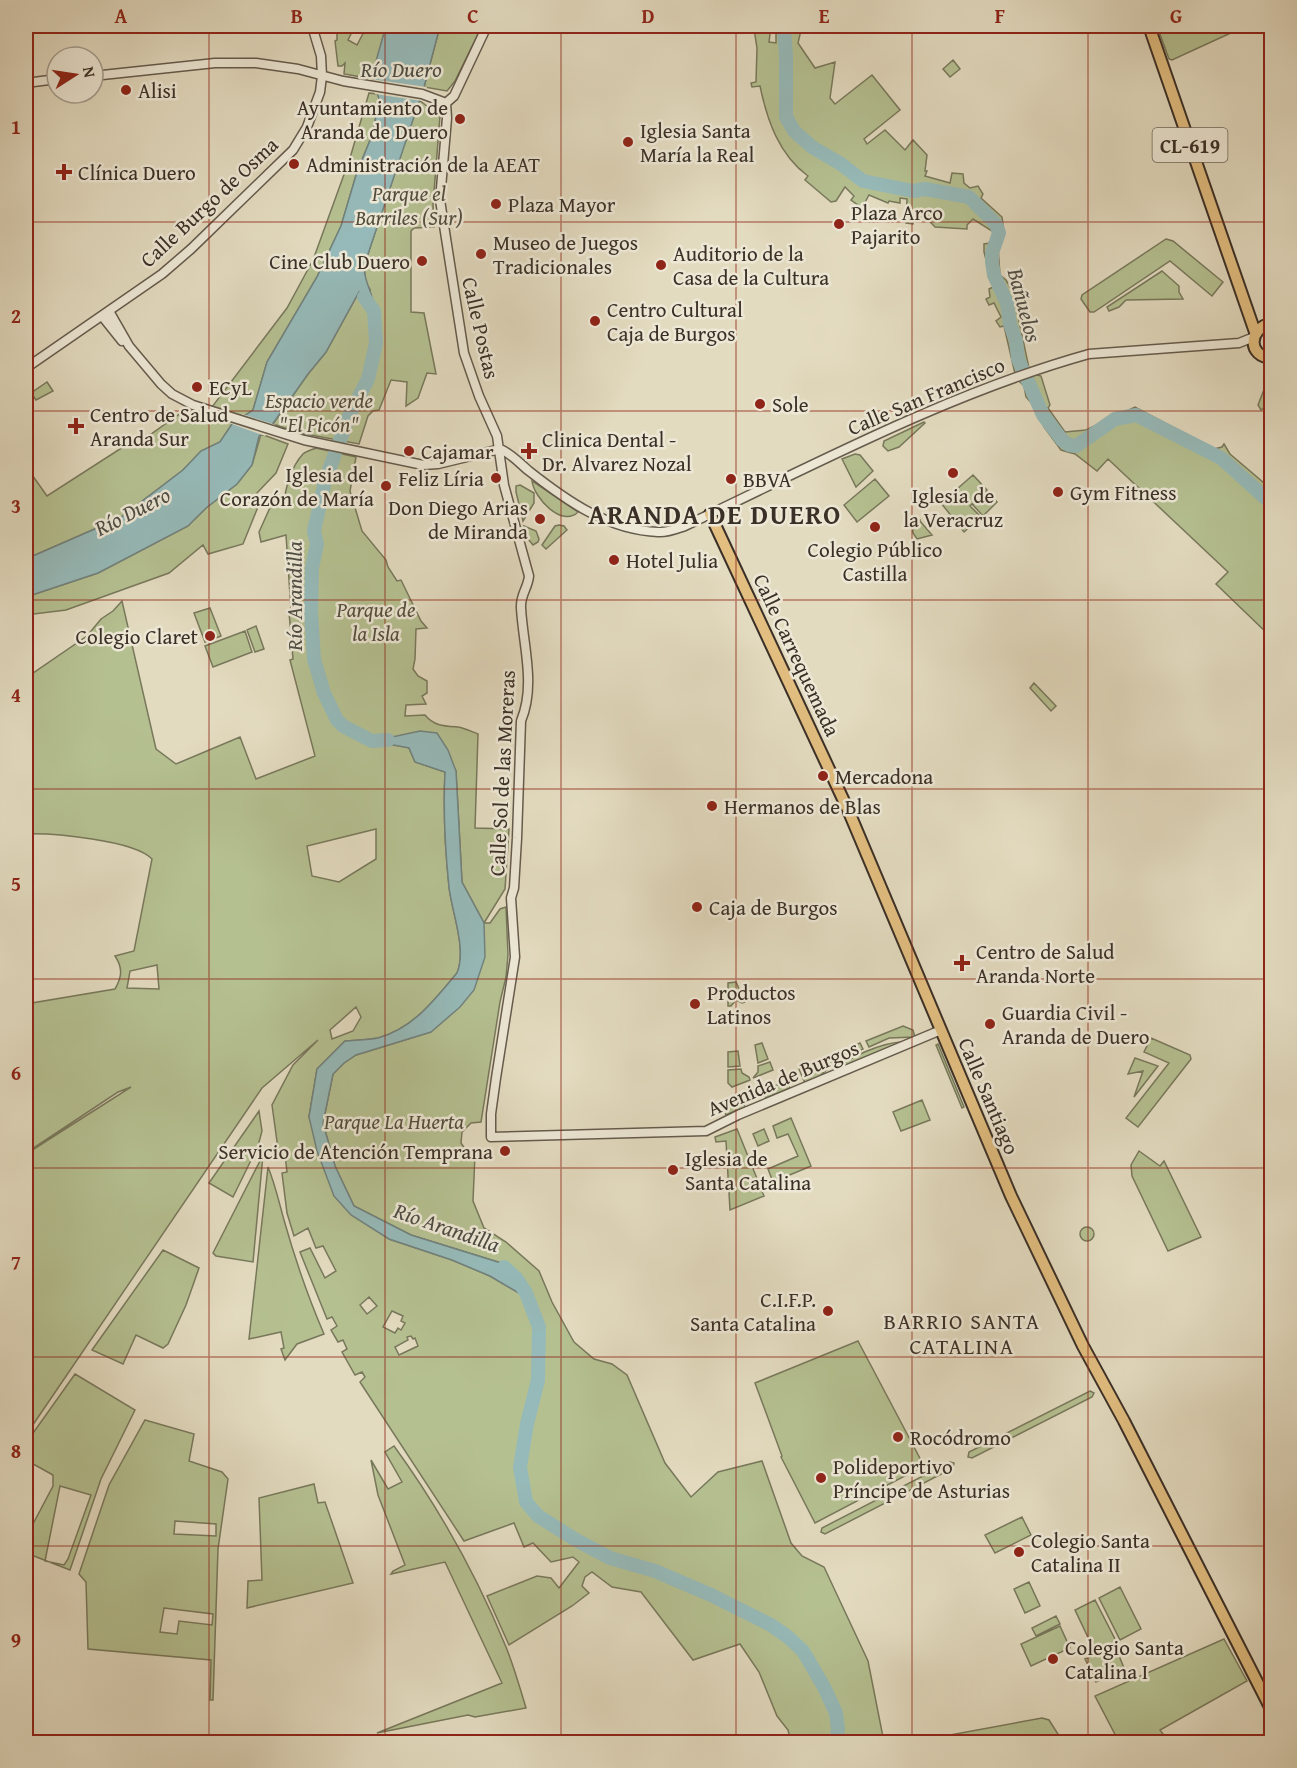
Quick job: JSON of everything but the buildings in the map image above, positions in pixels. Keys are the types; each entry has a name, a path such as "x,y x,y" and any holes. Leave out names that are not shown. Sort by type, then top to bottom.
{"main road":[{"name":"CL-619","path":"1149,26 1250,314"},
{"path":"1250,314 1269,323 1254,339"},
{"path":"1250,314 1254,339 1261,356 1272,358"},
{"name":"Calle Carrequemada","path":"710,514 849,812"},
{"name":"Calle Santiago","path":"849,812 1011,1196 1083,1346 1272,1711"}],"street":[{"path":"312,26 321,56 322,76"},
{"path":"105,75 215,63 256,63 298,69 343,81 422,94 445,103 454,96 487,26"},
{"name":"Calle Burgo de Osma","path":"26,368 162,274 293,150 307,127 320,92 322,76"},
{"path":"26,83 45,81"},
{"name":"Calle Postas","path":"445,103 447,118 440,200 448,262 464,353 479,396 494,427 500,449 504,485 523,550 528,580"},
{"path":"105,314 161,384 172,394 209,411 291,436 423,465 438,464 500,449"},
{"name":"Calle San Francisco","path":"500,449 511,454 580,508 609,522 659,532 685,526 946,404 1042,369 1089,354 1239,343 1254,339"},
{"name":"Calle Sol de las Moreras","path":"491,1137 495,1086 515,957 512,897 517,838 521,721 524,714 528,675 521,605 523,590 528,580"},
{"name":"Avenida de Burgos","path":"491,1137 706,1131 738,1115 941,1030"}],"green space":[{"path":"337,26 355,26 348,40 357,45 367,26 386,26 373,79 344,74 345,63 338,66 335,41 337,40"},
{"path":"440,26 482,26 455,81 447,91 424,87"},
{"path":"757,26 771,26 769,42 776,43 776,26 802,26 798,43 815,68 835,62 830,98 835,104 872,75 900,110 864,139 867,144 885,130 905,150 913,140 927,155 925,176 950,183 952,173 963,174 964,183 970,188 978,186 983,194 981,198 1002,217 1004,232 995,233 973,219 967,225 967,229 935,227 920,217 914,217 913,224 906,223 907,199 900,198 900,203 889,201 888,203 869,195 862,208 851,200 854,196 845,187 836,201 831,202 805,180 808,176 789,158 771,124 760,86 752,87 751,83 756,82 757,48 754,29"},
{"path":"1157,26 1246,26 1172,60 1169,59"},
{"path":"953,60 960,69 950,77 943,69"},
{"path":"369,93 378,94 379,99 373,133 357,172 341,226 317,277 267,362 253,410 232,424 220,442 201,451 183,470 120,518 26,559 26,476 30,472 47,496 137,438 151,434 185,410 206,415 287,308 313,260 350,158"},
{"path":"419,100 440,116 433,205 434,227 414,228 411,231 411,312 424,313 436,374 427,373 418,398 406,406 407,382 391,380 379,410 373,411 368,416 359,444 300,433 273,424 326,352 359,292 371,310 370,289 366,284 364,266"},
{"path":"1166,239 1173,241 1223,282 1212,296 1170,261 1094,312 1090,312 1081,299 1082,295"},
{"path":"996,242 1000,275 1013,292 1030,373 1041,376 1050,405 1048,408 1065,432 1086,430 1135,407 1214,449 1224,444 1230,454 1270,488 1271,637 1216,584 1228,572 1108,459 1097,471 1075,454 1061,450 1044,427 1036,408 1026,397 1024,386 1016,378 1004,326 1000,327 996,321 1001,317 994,303 989,305 986,299 990,297 989,289 993,287 984,244"},
{"path":"1162,271 1179,286 1183,299 1126,300 1119,307 1109,311 1107,307"},
{"path":"47,382 53,391 36,400 31,393"},
{"path":"1265,387 1271,395 1271,402 1261,410 1258,405"},
{"path":"924,422 899,447 888,451 883,446 884,441"},
{"path":"261,434 288,444 276,473 256,494 262,497 243,544 208,554 203,545 169,573 66,610 26,615 26,597 98,573 188,526 206,508 237,484 252,465"},
{"path":"316,448 356,457 350,491 362,531 386,560 397,581 401,580 421,621 427,628 416,629 413,669 418,676 427,681 427,693 422,696 426,704 406,705 405,716 425,715 428,719 444,726 461,728 478,734 475,828 509,829 505,889 484,923 490,923 500,909 506,907 508,955 506,977 481,1122 471,1123 462,1132 461,1143 465,1149 475,1154 473,1201 484,1228 506,1242 539,1271 552,1302 574,1342 594,1359 612,1364 627,1375 665,1463 691,1497 718,1472 762,1461 791,1543 802,1556 824,1567 868,1661 884,1742 791,1742 788,1730 777,1716 759,1672 740,1644 693,1660 641,1592 612,1587 592,1572 585,1577 582,1586 589,1593 509,1645 487,1596 537,1576 551,1578 559,1588 579,1562 573,1557 551,1562 533,1543 524,1547 514,1523 464,1541 360,1382 365,1377 362,1372 355,1375 342,1352 347,1349 343,1340 338,1342 331,1330 337,1326 332,1317 327,1319 300,1252 310,1248 325,1278 336,1271 323,1246 316,1248 308,1228 294,1236 287,1213 282,1173 287,1172 285,1155 279,1156 272,1105 293,1065 318,1040 262,1088 26,1435 26,1154 131,1087 118,1092 26,1153 26,1004 115,989 121,972 115,956 134,951 152,859 142,852 111,842 73,836 26,834 26,678 87,636 101,619 122,601 156,749 176,764 240,737 256,779 315,756 290,660 293,659 286,535 261,542 259,532 273,501 284,505 289,478 299,459 304,453","holes":["409,748 456,771 462,882 484,923 431,1032 356,1055 333,1074 323,1123 335,1166 354,1206 411,1235 501,1263 517,1279 526,1293 524,1296 490,1276 452,1260 389,1239 334,1195 309,1117 317,1069 345,1041 378,1038 413,1020 457,973 460,963 460,942 449,887 446,858 445,772 415,762","376,829 376,859 339,882 312,876 307,846","157,965 159,989 127,988 130,971","356,1007 361,1017 353,1031 332,1039 330,1030","369,1297 377,1306 367,1314 360,1305","392,1311 403,1316 401,1321 405,1323 401,1330 398,1328 395,1333 383,1327","407,1337 415,1338 418,1346 399,1355 395,1347 408,1340"]},
{"path":"855,454 860,455 873,471 856,487 842,459"},
{"path":"973,475 987,490 970,506 981,517 964,532 941,503"},
{"path":"875,479 889,496 857,522 844,505"},
{"path":"532,481 578,512 572,516 557,514 543,502"},
{"path":"520,485 534,493 534,503 523,521 516,492 516,486"},
{"path":"987,492 997,502 983,516 973,505"},
{"path":"920,520 932,535 917,539 913,533 912,523"},
{"path":"524,526 536,531 538,542 533,545 528,539"},
{"path":"555,526 564,526 567,530 546,549 542,545"},
{"path":"210,608 221,636 205,642 194,613"},
{"path":"256,626 264,649 255,652 247,630"},
{"path":"245,631 252,652 213,667 205,646"},
{"path":"1034,683 1056,706 1051,711 1030,688"},
{"path":"736,982 745,1002 736,1000 728,1006 728,983"},
{"path":"903,1026 913,1030 915,1037 889,1038 869,1047 866,1041"},
{"path":"1151,1038 1190,1055 1191,1059 1138,1127 1126,1118 1169,1063 1144,1052"},
{"path":"901,1042 835,1070 848,1060 866,1052"},
{"path":"762,1043 768,1059 758,1063 755,1045"},
{"path":"860,1043 863,1049 835,1062 820,1076 805,1083 799,1069"},
{"path":"938,1044 964,1107 962,1108 936,1045"},
{"path":"738,1051 740,1066 728,1067 728,1052"},
{"path":"1135,1058 1158,1066 1134,1097 1143,1071 1128,1074"},
{"path":"770,1062 773,1070 753,1078 758,1072 758,1066"},
{"path":"741,1069 750,1080 732,1087 728,1083 728,1070"},
{"path":"787,1081 790,1088 766,1098 763,1091"},
{"path":"742,1100 745,1107 726,1115 723,1108"},
{"path":"922,1100 930,1120 901,1131 893,1112"},
{"path":"259,1111 262,1131 258,1146 233,1197 209,1183"},
{"path":"791,1118 811,1166 773,1182 768,1169 798,1156 788,1134 777,1138 773,1126"},
{"path":"737,1129 764,1196 730,1210 726,1141 716,1142 715,1137"},
{"path":"764,1129 769,1141 758,1146 753,1134"},
{"path":"1139,1151 1160,1166 1164,1161 1201,1237 1168,1251 1132,1176 1131,1165"},
{"path":"263,1155 253,1262 216,1256 213,1253"},
{"path":"268,1167 297,1263 324,1334 297,1344 285,1360 281,1349 284,1348 281,1332 249,1339"},
{"path":"1087,1227 1092,1229 1094,1234 1092,1239 1087,1241 1082,1239 1080,1234 1082,1229"},
{"path":"163,1250 199,1268 186,1305 168,1344 163,1348 136,1335 123,1364 92,1350"},
{"path":"858,1341 924,1466 815,1523 781,1457 755,1383"},
{"path":"75,1374 135,1410 101,1479 70,1570 49,1562 64,1565 68,1559 91,1495 60,1486 45,1560 26,1553 26,1517 34,1522 53,1486 53,1475 26,1460 26,1443"},
{"path":"1090,1391 1094,1393 1092,1397 972,1458 968,1457 969,1452"},
{"path":"145,1420 194,1434 189,1461 222,1472 228,1479 218,1549 213,1700 210,1700 211,1660 88,1649 86,1582 79,1574 109,1485","holes":["175,1521 216,1524 216,1536 174,1534","164,1608 213,1614 212,1625 179,1621 177,1634 160,1632"]},
{"path":"394,1446 442,1518 470,1569 506,1647 526,1708 475,1717 468,1715 377,1733 502,1683 445,1562 391,1574 405,1565 378,1495 371,1460 388,1489 402,1482 385,1452"},
{"path":"950,1462 954,1463 953,1468 825,1534 821,1532 822,1528"},
{"path":"314,1484 318,1503 325,1502 353,1583 247,1608 248,1581 262,1580 259,1498"},
{"path":"1022,1517 1031,1535 995,1553 985,1535"},
{"path":"1029,1582 1040,1606 1025,1613 1014,1589"},
{"path":"1120,1587 1141,1629 1120,1640 1099,1598"},
{"path":"1095,1600 1116,1641 1095,1652 1075,1610"},
{"path":"1056,1616 1060,1624 1036,1636 1032,1628"},
{"path":"1060,1626 1070,1648 1031,1666 1021,1644"},
{"path":"1224,1639 1247,1681 1160,1730 1169,1742 1119,1742 1095,1696"},
{"path":"1115,1646 1124,1668 1096,1682 1085,1659"},
{"path":"1042,1718 1049,1720 1063,1742 912,1742"}],"water":[{"name":"Río Duero","path":"386,26 440,26 424,87 364,266 374,311 359,292 326,352 269,429 259,436 252,465 237,484 206,508 188,526 98,573 26,597 26,559 120,518 183,470 201,451 220,442 232,424 253,410 267,362 317,277 341,226 357,172 373,133 379,99 372,75"},
{"name":"Río Arandilla","path":"420,731 437,733 448,750 456,771 462,882 484,923 485,957 474,990 460,1007 431,1032 356,1055 333,1074 323,1123 335,1166 354,1206 411,1235 501,1263 517,1279 526,1293 524,1296 490,1276 452,1260 389,1239 351,1215 334,1196 317,1151 309,1117 317,1069 345,1041 378,1038 413,1020 457,973 460,963 460,942 451,897 445,844 445,772 415,762 409,748 372,741 365,737 392,737"}],"pier":[{"path":"370,79 427,87 422,101 375,94"},
{"path":"242,414 276,425 265,436 229,423"}],"waterway":[{"name":"Bañuelos","path":"784,26 786,117 794,131 812,147 841,164 863,181 913,191 925,189 969,197 996,224 999,233 992,253 994,275 1007,303 1018,359 1043,415 1062,440 1069,445 1076,446 1115,419 1136,415 1221,458 1272,504"},
{"name":"Río Arandilla","path":"364,297 374,311 376,343 368,379 349,416 325,481 314,531 317,544 312,568 311,612 314,659 324,693 337,720 343,726 372,741 388,740"},
{"name":"Río Arandilla","path":"504,1267 517,1279 526,1293 539,1327 538,1380 527,1424 520,1467 526,1502 538,1516 610,1558 655,1571 711,1595 771,1625 788,1637 803,1651 836,1713 838,1729 836,1742"}],"place":[{"name":"Alisi","path":"126,90"},
{"name":"Ayuntamiento de Aranda de Duero","path":"460,119"},
{"name":"Iglesia Santa María la Real","path":"628,142"},
{"name":"Administración de la AEAT","path":"294,164"},
{"name":"Clínica Duero","path":"64,172"},
{"name":"Plaza Mayor","path":"496,204"},
{"name":"Plaza Arco Pajarito","path":"839,224"},
{"name":"Museo de Juegos Tradicionales","path":"481,254"},
{"name":"Cine Club Duero","path":"422,261"},
{"name":"Auditorio de la Casa de la Cultura","path":"661,265"},
{"name":"Centro Cultural Caja de Burgos","path":"595,321"},
{"name":"ECyL","path":"197,387"},
{"name":"Sole","path":"760,404"},
{"name":"Centro de Salud Aranda Sur","path":"76,426"},
{"name":"Cajamar","path":"409,451"},
{"name":"Clinica Dental - Dr. Alvarez Nozal","path":"529,451"},
{"name":"Iglesia de la Veracruz","path":"953,473"},
{"name":"Feliz Líria","path":"496,478"},
{"name":"BBVA","path":"731,479"},
{"name":"Iglesia del Corazón de María","path":"386,486"},
{"name":"Gym Fitness","path":"1058,492"},
{"name":"Don Diego Arias de Miranda","path":"540,519"},
{"name":"Colegio Público Castilla","path":"875,527"},
{"name":"Hotel Julia","path":"614,560"},
{"name":"Colegio Claret","path":"210,636"},
{"name":"Mercadona","path":"823,776"},
{"name":"Hermanos de Blas","path":"712,806"},
{"name":"Caja de Burgos","path":"697,907"},
{"name":"Centro de Salud Aranda Norte","path":"962,963"},
{"name":"Productos Latinos","path":"695,1004"},
{"name":"Guardia Civil - Aranda de Duero","path":"990,1024"},
{"name":"Servicio de Atención Temprana","path":"505,1151"},
{"name":"Iglesia de Santa Catalina","path":"673,1170"},
{"name":"C.I.F.P. Santa Catalina","path":"828,1311"},
{"name":"Rocódromo","path":"898,1437"},
{"name":"Polideportivo Príncipe de Asturias","path":"821,1478"},
{"name":"Colegio Santa Catalina II","path":"1019,1552"},
{"name":"Colegio Santa Catalina I","path":"1053,1659"}],"district":[{"name":"ARANDA DE DUERO","path":"715,514"},
{"name":"BARRIO SANTA CATALINA","path":"962,1334"}],"park label":[{"name":"Parque el Barriles (Sur)","path":"409,205"},
{"name":"Espacio verde \"El Picón\"","path":"319,412"},
{"name":"Parque de la Isla","path":"376,621"},
{"name":"Parque La Huerta","path":"394,1121"}]}
